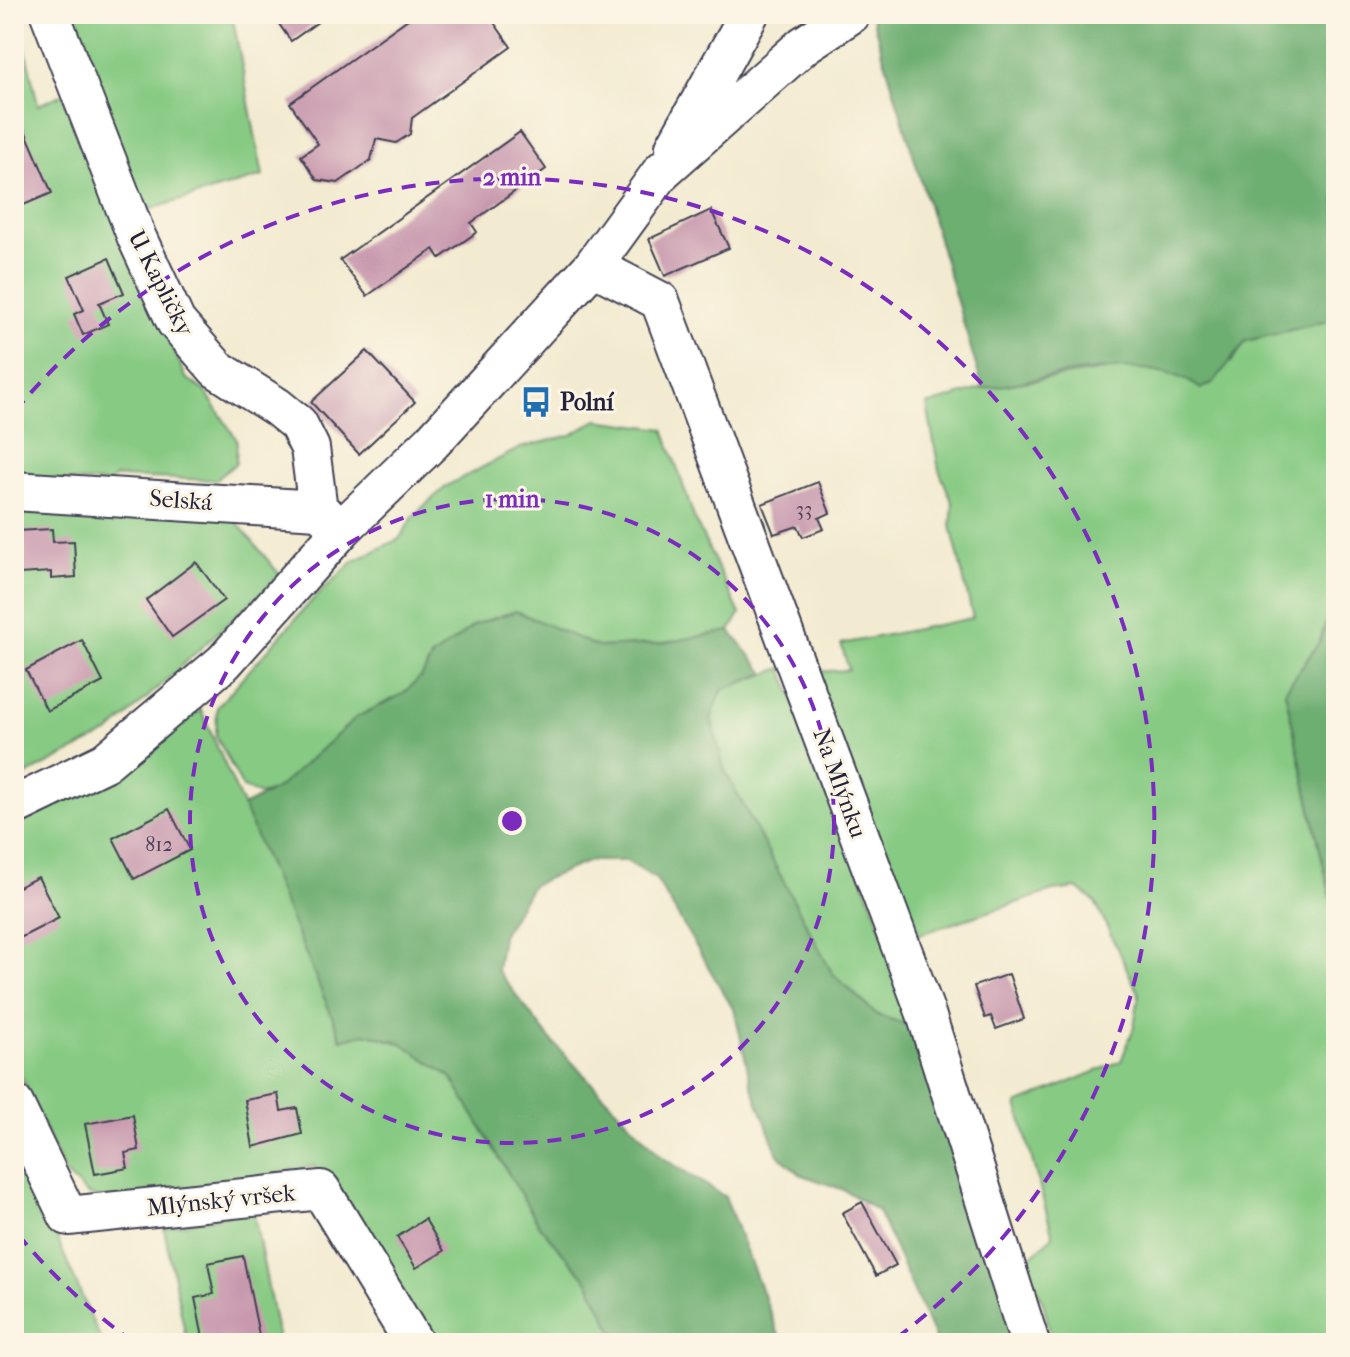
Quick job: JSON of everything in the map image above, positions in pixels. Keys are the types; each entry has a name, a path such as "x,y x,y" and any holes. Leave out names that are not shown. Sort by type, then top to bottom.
{"street":[{"name":"U Kapličky","path":"50,14 137,238 176,322 217,369 298,424 310,448 330,519"},
{"path":"14,806 105,762 224,662 330,519 432,442 519,342 593,266 662,171 749,14"},
{"path":"662,171 804,45 851,14"},
{"name":"Na Mlýnku","path":"593,266 660,301 925,1011 1030,1343"},
{"name":"Selská","path":"14,491 330,519"},
{"name":"Mlýnský vršek","path":"14,1104 68,1216 321,1190 414,1343"}],"green space":[{"path":"14,14 18,14 38,105 63,94 186,378 205,391 237,440 236,463 216,480 115,477 109,483 14,478"},
{"path":"73,14 232,14 263,176 144,211"},
{"path":"871,14 1336,14 1336,319 1246,341 1214,382 1201,389 1178,377 1152,370 1124,368 1065,374 983,389"},
{"path":"1336,319 1336,590 1320,641 1285,691 1336,922 1336,1343 1053,1343 1043,1302 1025,1262 1053,1236 1017,1104 1121,1061 1134,1027 1139,994 1095,902 1077,888 1053,891 917,935 811,672 849,670 841,644 973,618 951,526 953,504 939,470 927,405 983,388 1126,367 1162,370 1186,378 1232,362 1246,341"},
{"path":"597,420 664,429 695,520 740,614 730,631 657,644 597,647 516,611 476,624 432,657 422,676 403,694 357,717 278,788 260,795 243,788 216,736 217,707 315,597 354,561 399,539 415,514 448,485 520,448 571,435"},
{"path":"14,503 228,511 280,575 110,732 14,781"},
{"path":"1336,590 1336,922 1285,691 1320,641"},
{"path":"516,611 598,647 657,644 730,631 765,673 722,690 711,718 724,769 832,973 877,1015 920,1029 1021,1343 934,1343 935,1338 878,1211 844,1190 800,1174 778,1155 751,1084 735,1012 656,879 626,861 589,861 532,885 502,935 497,970 550,1039 662,1157 725,1197 782,1343 619,1343 588,1281 541,1228 451,1077 403,1044 366,1033 342,1040 243,806 278,788 357,717 403,694 422,676 432,657 476,624"},
{"path":"782,668 920,1029 877,1015 832,973 724,769 711,718 722,690"},
{"path":"201,710 314,968 341,1039 366,1033 403,1044 451,1077 541,1228 588,1281 619,1343 433,1343 334,1180 314,1166 129,1201 107,1200 87,1194 64,1172 14,1059 14,826 100,782"},
{"path":"14,1138 102,1343 14,1343"},
{"path":"253,1210 279,1343 187,1343 164,1228"}],"building":[{"path":"272,14 329,14 291,41"},
{"path":"415,14 488,14 511,47 412,118 410,134 396,143 376,139 371,160 338,183 317,180 301,156 318,144 290,103"},
{"path":"14,105 52,193 14,209"},
{"path":"520,132 546,169 471,223 477,232 440,258 434,249 367,296 340,260"},
{"path":"711,210 729,248 665,276 649,239"},
{"path":"109,258 124,293 99,303 108,324 83,335 74,314 84,310 69,276"},
{"path":"367,351 415,402 359,454 311,402"},
{"path":"818,482 830,513 819,518 824,529 803,537 798,526 774,534 762,504"},
{"path":"52,529 53,542 74,541 76,577 51,579 51,572 19,574 16,531"},
{"path":"196,562 224,600 172,637 146,600"},
{"path":"82,640 103,682 47,711 26,670"},
{"path":"169,809 190,850 134,879 113,838"},
{"path":"38,877 59,918 14,941 14,889"},
{"path":"1009,974 1024,1019 996,1029 991,1016 985,1018 974,986"},
{"path":"278,1094 281,1111 297,1108 302,1134 253,1147 245,1100"},
{"path":"133,1115 139,1150 125,1153 128,1168 95,1174 85,1124"},
{"path":"862,1202 896,1265 876,1276 842,1213"},
{"path":"425,1219 444,1251 416,1268 397,1237"},
{"path":"243,1256 260,1340 204,1343 195,1298 214,1294 208,1263"}],"place":[{"name":"Polní","path":"536,402"}]}
